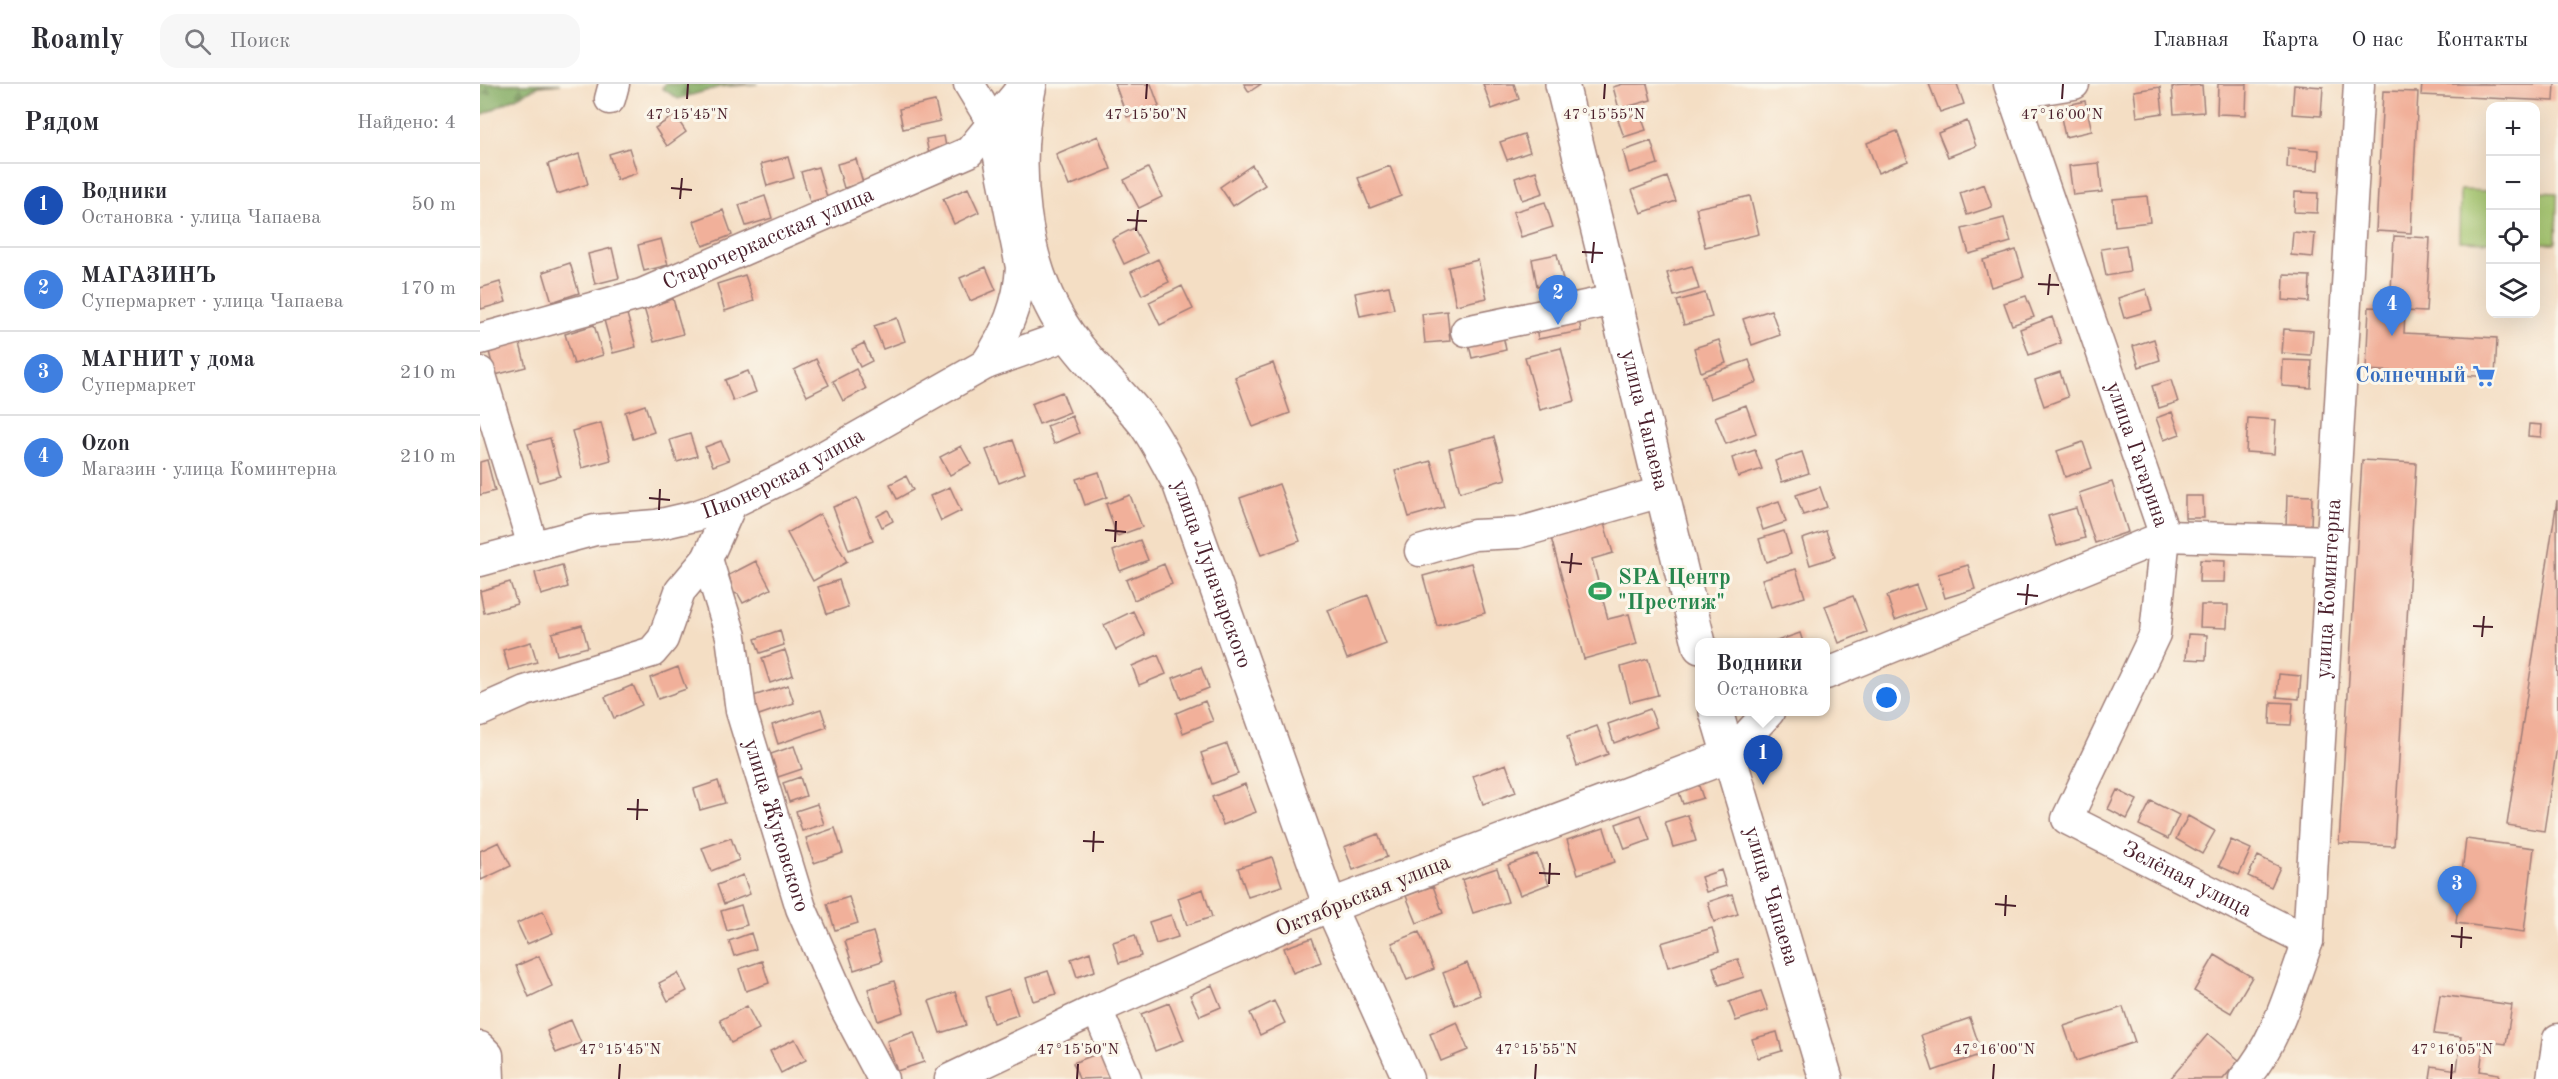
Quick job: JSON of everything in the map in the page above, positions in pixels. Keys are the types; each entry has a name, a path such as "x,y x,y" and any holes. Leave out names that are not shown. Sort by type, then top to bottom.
{"main road":[{"name":"улица Луначарского","path":"1030,84 1022,121 1019,161 1023,202 1044,289 1068,335 1146,425 1179,483 1330,906"},
{"name":"улица Чапаева","path":"1562,84 1698,638"},
{"name":"улица Чапаева","path":"1717,716 1826,1079"},
{"name":"Октябрьская улица","path":"1330,906 1728,756"}],"street":[{"path":"969,84 992,122 1021,267 1020,291 1013,314 987,364"},
{"name":"Старочеркасская улица","path":"480,339 642,294 969,152 1025,84"},
{"path":"2011,89 2074,84"},
{"name":"улица Коминтерна","path":"2244,1079 2257,1065 2285,1004 2308,941 2359,84"},
{"name":"улица Гагарина","path":"2011,89 2165,536 2155,634 2067,819"},
{"path":"1466,331 1614,300"},
{"name":"Пионерская улица","path":"480,561 595,530 656,525 732,503 796,472 987,364 1068,335"},
{"path":"480,372 533,546"},
{"path":"1420,551 1474,535 1518,533 1661,492"},
{"path":"480,711 525,691 652,652 663,639 680,591 707,559 732,503"},
{"path":"1830,672 2165,536 2331,541"},
{"name":"улица Жуковского","path":"707,559 731,636 741,711 801,908 844,1006 883,1079"},
{"name":"Октябрьская улица","path":"1728,756 1764,716"},
{"name":"Зелёная улица","path":"2067,819 2308,941"},
{"name":"Октябрьская улица","path":"950,1079 1097,1009 1330,906"},
{"name":"улица Луначарского","path":"1330,906 1407,1079"},
{"path":"1097,1009 1126,1079"},
{"path":"2552,1079 2558,1039"},
{"path":"480,1047 488,1055 489,1079"}],"green space":[{"path":"480,84 560,84 539,86 480,116"},
{"path":"665,84 758,84 720,87 678,99 662,88"},
{"path":"2460,190 2486,191 2486,242 2459,241"},
{"path":"2540,192 2557,193 2556,243 2540,243"}],"building":[{"path":"1115,84 1151,84 1159,106 1127,117"},
{"path":"1244,84 1261,84 1249,92"},
{"path":"1483,84 1514,84 1519,99 1492,109"},
{"path":"1623,84 1647,84 1651,100 1619,109 1613,87"},
{"path":"1929,84 1957,84 1964,104 1940,112"},
{"path":"2218,84 2247,84 2246,115 2217,114"},
{"path":"2422,84 2555,84 2554,101 2421,95"},
{"path":"2202,85 2204,112 2174,114 2172,87"},
{"path":"2294,85 2323,87 2321,116 2292,114"},
{"path":"2160,87 2163,113 2137,117 2134,91"},
{"path":"2383,91 2418,92 2411,233 2376,231"},
{"path":"935,101 940,121 903,129 899,109"},
{"path":"2085,101 2092,131 2065,137 2059,107"},
{"path":"1640,113 1646,130 1624,137 1618,120"},
{"path":"675,115 686,132 667,146 655,128"},
{"path":"1967,121 1976,146 1948,157 1938,133"},
{"path":"1897,131 1908,161 1878,173 1867,143"},
{"path":"1524,134 1530,152 1507,160 1500,142"},
{"path":"944,136 947,152 929,155 926,139"},
{"path":"1098,136 1111,169 1069,186 1056,154"},
{"path":"1651,141 1658,164 1629,173 1623,151"},
{"path":"629,148 637,173 617,180 609,154"},
{"path":"2288,148 2319,150 2318,170 2287,168"},
{"path":"579,154 588,184 557,194 548,164"},
{"path":"788,157 794,178 767,186 761,164"},
{"path":"856,159 863,183 844,188 837,164"},
{"path":"2099,163 2102,192 2073,195 2069,166"},
{"path":"1252,165 1265,185 1233,206 1220,187"},
{"path":"1390,166 1401,196 1370,208 1358,178"},
{"path":"818,167 827,197 810,202 801,172"},
{"path":"1148,168 1162,197 1139,208 1124,180"},
{"path":"1536,171 1543,193 1522,200 1515,178"},
{"path":"1667,177 1676,201 1641,213 1632,190"},
{"path":"1984,184 1992,207 1967,215 1960,193"},
{"path":"968,188 979,212 954,224 943,199"},
{"path":"2295,192 2318,193 2317,213 2294,212"},
{"path":"765,196 772,218 746,226 739,205"},
{"path":"1750,196 1759,234 1705,247 1696,208"},
{"path":"2147,196 2150,222 2115,226 2113,199"},
{"path":"1545,202 1553,227 1521,237 1513,212"},
{"path":"723,210 732,235 703,246 694,221"},
{"path":"2004,218 2011,242 1969,254 1962,229"},
{"path":"1134,228 1147,253 1124,264 1112,239"},
{"path":"2293,232 2315,234 2313,257 2291,255"},
{"path":"2394,236 2430,238 2426,312 2405,311 2404,333 2497,338 2495,377 2366,370 2369,307 2390,308"},
{"path":"661,239 668,265 644,271 638,245"},
{"path":"2126,245 2130,272 2106,276 2101,249"},
{"path":"612,248 619,278 595,284 588,254"},
{"path":"2016,250 2024,277 1991,287 1983,260"},
{"path":"1557,254 1563,280 1537,286 1532,259"},
{"path":"1158,259 1169,282 1142,295 1131,272"},
{"path":"1478,260 1487,298 1456,305 1448,267"},
{"path":"570,263 579,293 552,302 543,272"},
{"path":"1692,266 1699,289 1674,296 1667,273"},
{"path":"986,267 996,290 970,301 960,278"},
{"path":"745,275 754,301 725,311 717,284"},
{"path":"2284,275 2310,276 2309,302 2283,300"},
{"path":"500,282 506,302 481,309 480,288"},
{"path":"1182,286 1193,309 1160,325 1149,302"},
{"path":"1389,286 1394,309 1360,316 1355,293"},
{"path":"2146,289 2152,310 2124,318 2118,298"},
{"path":"1705,293 1712,317 1684,325 1677,301"},
{"path":"2026,296 2034,317 2012,325 2004,303"},
{"path":"673,299 683,334 654,342 644,308"},
{"path":"1771,310 1780,335 1752,345 1743,319"},
{"path":"1447,311 1450,341 1425,343 1422,314"},
{"path":"1578,312 1581,331 1538,339 1535,320"},
{"path":"627,314 636,347 613,353 604,320"},
{"path":"2052,317 2061,343 2029,355 2020,329"},
{"path":"897,318 905,341 883,349 874,326"},
{"path":"594,325 603,355 574,364 565,334"},
{"path":"2284,329 2313,331 2311,355 2282,353"},
{"path":"1502,330 1506,350 1472,358 1467,337"},
{"path":"518,336 526,367 495,375 487,344"},
{"path":"2154,339 2160,360 2139,367 2133,346"},
{"path":"1719,340 1726,363 1701,372 1694,348"},
{"path":"864,343 872,361 860,367 852,349"},
{"path":"1561,348 1575,401 1540,410 1525,357"},
{"path":"816,359 829,385 807,396 794,370"},
{"path":"1749,360 1757,382 1710,399 1703,376"},
{"path":"2283,360 2312,361 2311,388 2282,386"},
{"path":"1273,363 1290,413 1253,427 1235,377"},
{"path":"856,369 866,389 843,401 833,381"},
{"path":"748,371 756,392 733,401 725,380"},
{"path":"2060,372 2068,397 2044,406 2035,380"},
{"path":"2171,380 2178,402 2159,408 2152,386"},
{"path":"1062,392 1070,412 1039,424 1031,404"},
{"path":"645,405 654,432 633,439 625,412"},
{"path":"1746,405 1756,433 1726,444 1715,417"},
{"path":"2172,412 2180,434 2164,440 2156,418"},
{"path":"1072,416 1079,433 1054,444 1047,426"},
{"path":"2248,418 2276,420 2274,454 2246,452"},
{"path":"601,423 611,460 582,468 572,431"},
{"path":"2529,424 2542,425 2541,437 2528,436"},
{"path":"690,434 697,456 677,462 670,440"},
{"path":"1494,437 1506,479 1460,492 1449,449"},
{"path":"550,438 560,476 539,482 528,444"},
{"path":"1013,440 1025,473 999,483 986,450"},
{"path":"721,441 729,460 713,466 705,447"},
{"path":"2083,442 2092,468 2065,477 2057,451"},
{"path":"961,446 971,464 950,475 940,457"},
{"path":"1755,450 1762,469 1738,477 1732,458"},
{"path":"1802,452 1809,473 1782,482 1775,461"},
{"path":"487,460 495,491 480,495 480,462"},
{"path":"2362,460 2416,463 2394,846 2339,843"},
{"path":"1431,461 1444,507 1409,517 1395,471"},
{"path":"1099,472 1107,497 1085,505 1076,479"},
{"path":"906,476 913,490 897,499 890,484"},
{"path":"2112,482 2128,532 2095,543 2079,493"},
{"path":"1279,484 1300,541 1261,555 1240,498"},
{"path":"950,487 961,511 941,521 930,496"},
{"path":"1820,487 1827,507 1803,515 1796,495"},
{"path":"1130,495 1142,527 1117,536 1106,504"},
{"path":"2287,495 2312,496 2311,527 2286,527"},
{"path":"2185,496 2203,496 2204,518 2185,518"},
{"path":"857,498 873,541 849,550 833,507"},
{"path":"2557,500 2558,740 2544,831 2507,825"},
{"path":"1779,501 1786,522 1763,530 1756,509"},
{"path":"2076,508 2085,538 2057,546 2048,516"},
{"path":"888,510 893,521 882,527 877,516"},
{"path":"820,514 847,562 813,581 787,533"},
{"path":"1603,520 1613,553 1592,559 1608,619 1629,614 1637,644 1584,659 1550,534"},
{"path":"1784,531 1791,554 1766,562 1759,539"},
{"path":"1826,531 1835,557 1810,565 1802,539"},
{"path":"1140,540 1148,560 1120,571 1113,551"},
{"path":"2200,560 2225,561 2224,582 2199,582"},
{"path":"756,561 771,589 743,603 738,594 733,593 729,575"},
{"path":"1471,563 1485,613 1437,626 1423,576"},
{"path":"1164,564 1172,584 1134,600 1126,580"},
{"path":"562,565 568,587 541,595 535,573"},
{"path":"1968,565 1975,589 1945,598 1938,574"},
{"path":"1796,569 1805,597 1771,607 1762,579"},
{"path":"839,580 848,607 827,614 818,587"},
{"path":"510,582 517,604 484,613 480,591"},
{"path":"1916,585 1925,609 1895,620 1887,596"},
{"path":"1368,595 1386,644 1347,659 1328,610"},
{"path":"1853,596 1867,632 1839,643 1825,606"},
{"path":"2201,605 2228,605 2227,628 2200,627"},
{"path":"1133,611 1145,635 1116,650 1104,625"},
{"path":"582,625 588,647 557,655 552,633"},
{"path":"780,630 784,645 760,653 755,639"},
{"path":"1800,633 1802,638 1786,638"},
{"path":"2188,634 2207,635 2206,660 2186,659"},
{"path":"531,642 537,662 509,670 503,650"},
{"path":"785,650 793,675 770,683 762,658"},
{"path":"1158,655 1166,674 1139,685 1132,666"},
{"path":"1648,659 1658,695 1630,702 1621,667"},
{"path":"678,667 686,689 658,699 650,678"},
{"path":"1201,667 1209,688 1181,699 1173,678"},
{"path":"2279,674 2301,676 2299,699 2277,697"},
{"path":"633,685 642,705 614,718 605,697"},
{"path":"788,685 794,703 756,716 750,697"},
{"path":"1205,701 1213,721 1183,733 1176,713"},
{"path":"2271,702 2293,703 2291,725 2270,724"},
{"path":"821,709 827,727 778,744 772,725"},
{"path":"1650,709 1657,727 1614,743 1608,724"},
{"path":"1597,726 1608,754 1577,766 1567,737"},
{"path":"1227,744 1238,774 1212,784 1201,753"},
{"path":"794,746 802,769 778,777 771,754"},
{"path":"1506,764 1516,792 1483,804 1473,776"},
{"path":"800,777 806,796 789,802 783,783"},
{"path":"718,781 725,803 700,810 694,789"},
{"path":"1698,783 1703,798 1683,804 1678,789"},
{"path":"1245,784 1256,812 1223,825 1212,797"},
{"path":"2117,790 2137,800 2127,819 2108,809"},
{"path":"2151,801 2179,815 2168,839 2139,825"},
{"path":"817,804 824,824 802,831 796,811"},
{"path":"1641,815 1650,840 1625,849 1616,824"},
{"path":"1688,815 1696,841 1673,847 1665,822"},
{"path":"2188,816 2215,831 2202,854 2176,839"},
{"path":"835,828 843,853 814,863 806,838"},
{"path":"1604,828 1615,862 1578,874 1567,840"},
{"path":"1378,834 1387,857 1353,870 1344,847"},
{"path":"731,838 739,860 711,871 702,848"},
{"path":"2466,839 2534,848 2524,932 2456,923"},
{"path":"2231,840 2251,849 2239,875 2219,866"},
{"path":"499,842 511,866 481,880 480,851"},
{"path":"1537,854 1549,884 1520,895 1508,865"},
{"path":"2258,856 2280,867 2271,887 2248,876"},
{"path":"1272,857 1282,886 1248,897 1238,868"},
{"path":"1497,868 1508,902 1473,913 1462,880"},
{"path":"1721,870 1726,886 1706,892 1701,877"},
{"path":"743,875 750,894 724,904 717,885"},
{"path":"1433,886 1443,913 1417,923 1406,896"},
{"path":"1203,889 1212,917 1187,925 1178,898"},
{"path":"1732,894 1738,914 1714,922 1708,902"},
{"path":"849,897 858,923 835,930 827,904"},
{"path":"741,905 747,925 727,931 721,911"},
{"path":"543,911 553,933 527,944 517,923"},
{"path":"1171,915 1178,937 1156,944 1149,922"},
{"path":"1712,928 1719,951 1668,967 1661,943"},
{"path":"873,932 882,961 854,970 845,941"},
{"path":"1419,932 1434,969 1407,980 1392,943"},
{"path":"751,933 756,949 734,956 729,941"},
{"path":"1135,935 1141,956 1119,963 1113,942"},
{"path":"1312,938 1321,962 1293,973 1284,948"},
{"path":"1090,952 1095,971 1077,977 1071,959"},
{"path":"2215,955 2252,977 2231,1013 2194,991"},
{"path":"539,956 552,986 529,997 516,966"},
{"path":"1738,959 1744,977 1719,985 1713,967"},
{"path":"762,961 769,983 746,991 739,969"},
{"path":"1467,963 1480,995 1455,1005 1443,973"},
{"path":"1048,971 1056,994 1033,1001 1026,978"},
{"path":"678,973 687,991 668,1001 659,983"},
{"path":"894,981 904,1012 878,1021 868,989"},
{"path":"1212,985 1221,1007 1200,1016 1190,995"},
{"path":"1009,989 1018,1015 993,1023 985,997"},
{"path":"1761,991 1768,1010 1736,1021 1729,1002"},
{"path":"955,992 966,1025 940,1033 929,1001"},
{"path":"2440,995 2512,1005 2506,1044 2484,1041 2480,1071 2499,1074 2498,1079 2430,1079 2432,1066 2457,1070 2461,1037 2434,1034"},
{"path":"1274,1001 1285,1023 1260,1035 1250,1013"},
{"path":"1169,1003 1184,1040 1155,1051 1141,1014"},
{"path":"747,1006 759,1029 731,1043 720,1020"},
{"path":"2123,1007 2135,1042 2076,1061 2064,1026"},
{"path":"1970,1018 1982,1054 1933,1071 1921,1035"},
{"path":"571,1020 581,1043 556,1053 547,1031"},
{"path":"1457,1022 1468,1050 1441,1061 1430,1034"},
{"path":"914,1032 924,1062 897,1071 887,1041"},
{"path":"1777,1032 1782,1051 1758,1058 1752,1039"},
{"path":"2208,1034 2239,1060 2223,1079 2170,1079"},
{"path":"795,1039 806,1060 781,1073 770,1051"},
{"path":"1099,1053 1109,1078 1079,1079 1073,1063"}],"place":[{"name":"МАГАЗИНЪ","path":"1558,325"},
{"name":"Ozon","path":"2392,336"},
{"name":"Солнечный","path":"2484,376"},
{"name":"SPA Центр \"Престиж\"","path":"1600,591"},
{"name":"Водники","path":"1763,785"},
{"name":"МАГНИТ у дома","path":"2457,916"}]}
